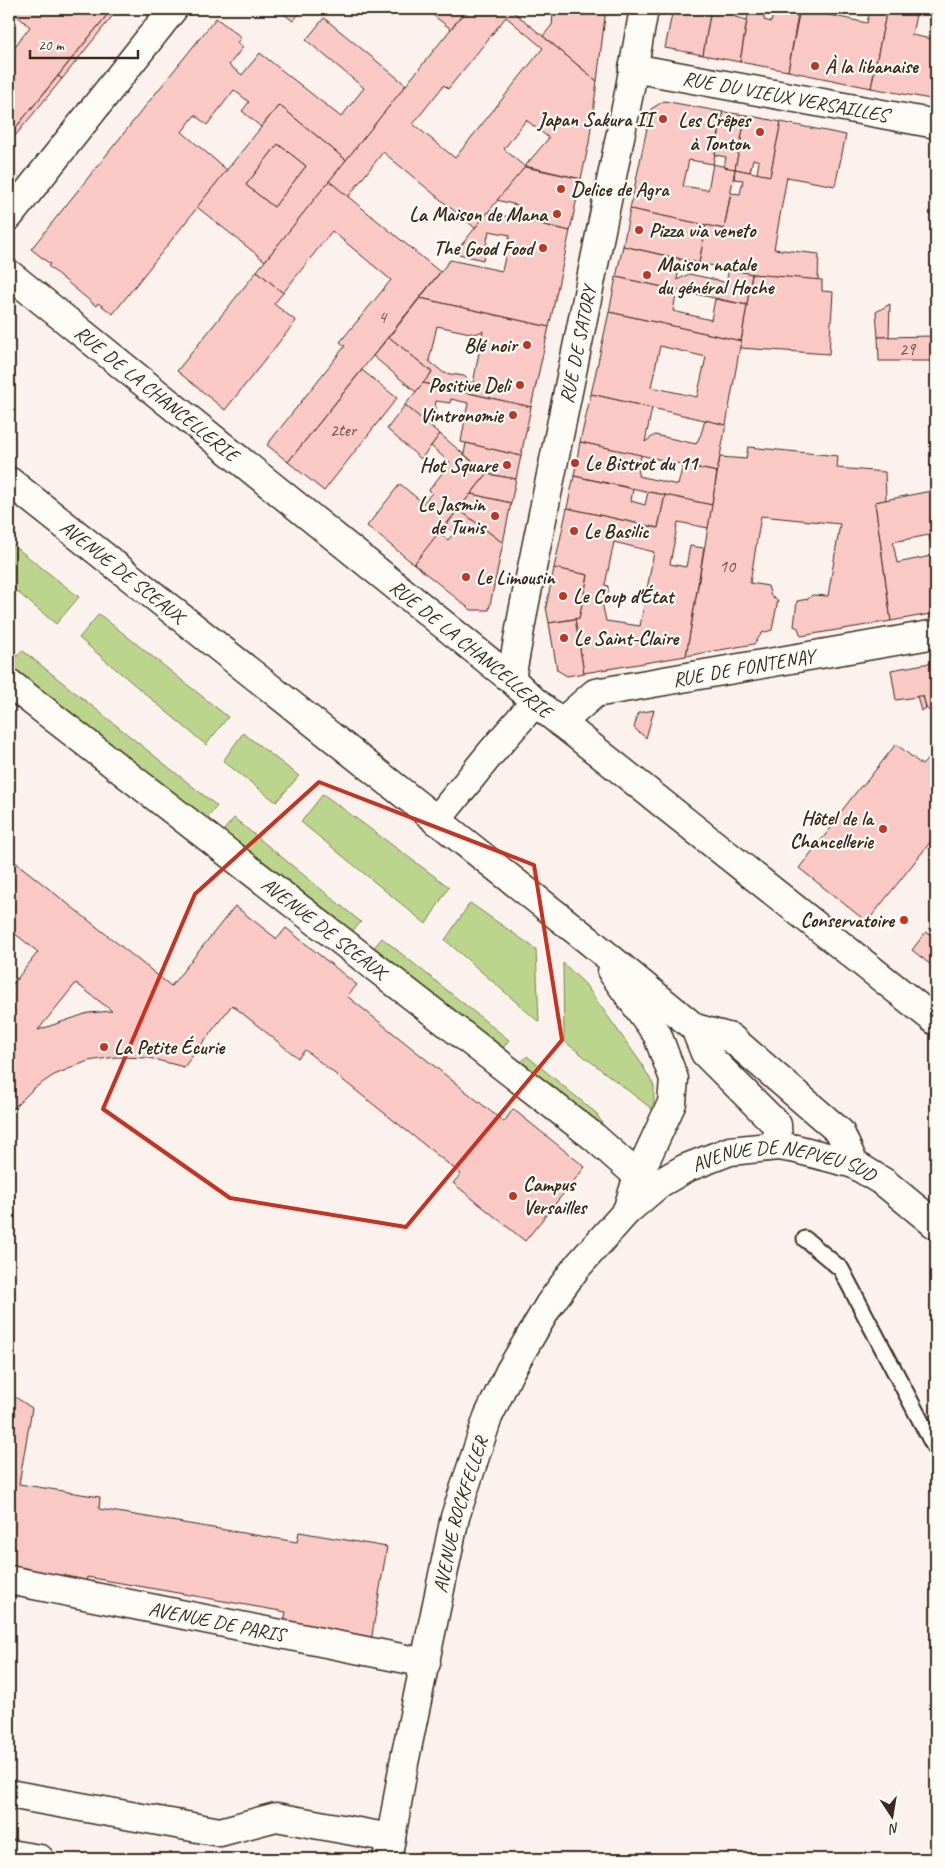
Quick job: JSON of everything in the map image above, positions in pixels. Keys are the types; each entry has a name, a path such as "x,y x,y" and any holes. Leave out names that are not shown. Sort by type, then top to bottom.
{"street":[{"path":"9,216 173,9"},
{"name":"RUE DE SATORY","path":"512,679 524,607 644,9"},
{"name":"RUE DU VIEUX VERSAILLES","path":"633,68 936,124"},
{"name":"RUE DE LA CHANCELLERIE","path":"9,274 512,679 535,702 561,723 936,1021"},
{"name":"AVENUE DE SCEAUX","path":"9,482 588,940 695,1028 731,1038 840,1132 854,1164"},
{"name":"RUE DE FONTENAY","path":"561,723 595,693 936,634"},
{"name":"AVENUE DE SCEAUX","path":"9,683 586,1131 638,1176"},
{"path":"436,820 535,702"},
{"name":"AVENUE DE SCEAUX","path":"588,940 657,1034 674,1079 672,1104 638,1176 627,1211"},
{"name":"AVENUE DE SCEAUX","path":"695,1028 706,1053 776,1125 778,1146"},
{"name":"AVENUE DE NEPVEU SUD","path":"627,1211 660,1183 686,1168 730,1151 778,1146 854,1164 885,1183 936,1224"},
{"name":"AVENUE ROCKFELLER","path":"389,1849 404,1763 455,1517 488,1417 510,1371 549,1305 576,1268 627,1211"},
{"name":"AVENUE DE PARIS","path":"9,1580 426,1663"},
{"path":"9,1794 220,1832 276,1817 389,1849"},
{"path":"9,1854 40,1859"}],"lane":[{"path":"806,1239 841,1269 936,1450"}],"highlighted area":[{"path":"319,782 534,865 562,1040 406,1227 230,1198 103,1109 195,894"}],"green space":[{"path":"9,542 79,597 56,624 9,585"},
{"path":"99,614 228,717 206,745 79,638"},
{"path":"22,650 217,806 203,824 9,666"},
{"path":"243,733 299,776 276,802 223,761"},
{"path":"323,794 449,887 426,924 301,822"},
{"path":"234,818 361,922 348,936 219,836"},
{"path":"470,903 536,949 539,1022 445,940"},
{"path":"382,938 509,1040 498,1054 368,955"},
{"path":"563,963 585,984 641,1063 654,1086 652,1109 564,1041"},
{"path":"527,1056 596,1113 602,1123 596,1131 516,1068"}],"building":[{"path":"9,9 112,9 9,136 9,54 30,27"},
{"path":"112,9 118,9 62,79 58,76"},
{"path":"277,9 303,9 293,21"},
{"path":"425,9 467,9 451,29"},
{"path":"467,9 510,9 597,81 589,143 581,179 525,166 549,138 526,120 504,149 525,167 475,228 383,152 348,197 329,181","holes":["506,17 543,48 455,158 413,124 444,85 448,89"]},
{"path":"546,9 606,9 597,81 543,36 552,25 553,14"},
{"path":"673,9 711,9 703,55 665,48"},
{"path":"711,9 736,9 735,17 747,20 740,62 703,55"},
{"path":"749,9 765,9 764,20 771,22 774,11 798,15 788,71 740,62"},
{"path":"763,9 800,9 798,15"},
{"path":"800,9 826,9 825,14 867,23 870,9 887,9 871,88 788,71"},
{"path":"887,9 917,9 912,35 936,40 936,100 871,88"},
{"path":"216,18 241,37 237,43 243,47 229,65 242,75 260,53 341,117 364,88 306,40 324,18 406,85 346,160 279,105 261,127 242,111 249,102 234,90 207,125 195,115 182,132 227,170 113,314 98,303 96,306 48,266 50,264 31,249"},
{"path":"58,76 62,79 10,142 9,136"},
{"path":"664,101 723,112 713,164 735,169 724,229 630,209 651,109","holes":["689,160 713,164 708,190 683,186"]},
{"path":"279,105 346,160 265,261 197,207","holes":["278,144 306,166 274,207 246,185"]},
{"path":"723,112 746,115 735,169 724,167 726,157 715,155"},
{"path":"746,115 781,122 770,176 757,174 759,161 753,159 750,172 735,169"},
{"path":"781,122 846,135 835,186 787,177 774,249 819,254 818,280 752,274 699,263 706,225 724,229 731,193 740,194 743,180 734,179 735,169 770,176"},
{"path":"278,144 306,166 274,207 246,185"},
{"path":"525,167 581,179 570,231 518,219 520,206 497,200"},
{"path":"329,181 440,272 288,462 267,445 345,346 340,342 391,280 332,231 283,293 257,271"},
{"path":"630,209 706,225 699,263 623,246"},
{"path":"488,212 570,231 549,327 420,298 450,260 502,271 510,235 489,231 483,260 455,253"},
{"path":"936,236 936,267 931,267"},
{"name":"Maison natale du général Hoche","path":"623,246 680,259 677,280 689,274 726,283 729,269 752,274 747,305 616,277"},
{"path":"257,271 283,293 274,304 296,321 225,410 177,371"},
{"path":"752,274 822,280 822,291 833,292 829,354 740,348"},
{"path":"616,277 677,290 673,311 711,320 715,299 747,305 741,341 609,312"},
{"path":"420,298 549,327 531,407 423,383 432,372 389,337","holes":["437,326 475,334 483,331 473,384 464,376 444,373 429,361"]},
{"path":"890,304 889,337 878,337 876,312"},
{"path":"609,312 741,341 726,425 591,394","holes":["660,346 706,357 697,397 651,387"]},
{"path":"936,336 936,361 879,361 878,337"},
{"path":"389,337 432,372 416,392 373,356"},
{"path":"362,370 397,398 324,491 288,462"},
{"path":"423,383 531,407 521,456 461,442 468,403 451,399 450,403 436,401 435,410 425,422 405,405"},
{"path":"591,394 652,408 645,442 655,435 696,444 705,420 726,425 717,472 580,442"},
{"path":"405,405 440,434 421,459 387,429"},
{"path":"440,434 487,474 414,564 367,526 400,484 423,503 432,493 429,490 450,463 431,446"},
{"path":"580,442 641,455 638,476 678,485 683,465 717,472 712,505 574,476"},
{"path":"466,443 521,456 516,479 487,474 464,454"},
{"path":"748,447 838,456 837,468 885,472 886,500 875,502 891,621 801,636 798,628 794,626 797,601 808,599 812,595 828,596 840,524 761,516 750,583 768,586 771,596 778,600 772,630 762,633 754,644 686,656 720,457 746,459"},
{"path":"487,474 516,479 511,503 471,494"},
{"path":"574,476 633,489 631,501 645,505 648,492 665,495 658,528 567,508"},
{"path":"936,490 936,543 934,544 930,541 929,535 893,542 897,563 936,555 936,613 891,621 875,502"},
{"path":"471,494 511,503 503,543 458,509"},
{"path":"665,495 712,505 708,528 678,522 670,564 686,567 690,546 704,548 686,656 584,673 575,619 579,618 588,575 554,568 567,508 658,528","holes":["614,542 654,552 640,626 606,621 602,602 608,602 608,586 605,585"]},
{"path":"458,509 503,543 489,610 471,610 414,564 439,532 448,540 454,533 446,526"},
{"path":"554,568 588,575 579,618 549,623 546,607"},
{"path":"575,619 584,673 567,676 557,670 549,623"},
{"path":"936,662 936,717 926,708 923,696 896,700 891,670"},
{"path":"917,696 923,696 926,708 921,711"},
{"path":"654,710 646,738 634,728 638,713"},
{"name":"Hôtel de la Chancellerie","path":"896,744 922,765 936,751 936,835 867,922 799,868 861,786 863,786"},
{"name":"La Petite Écurie","path":"9,857 171,986 235,906 277,939 286,928 357,985 347,996 504,1122 513,1109 585,1167 525,1241 453,1183 461,1174 305,1050 298,1058 232,1005 184,1067 149,1058 116,1057 88,1061 54,1075 33,1089 9,1113 9,989 38,952 9,929","holes":["76,983 112,1011 88,1013 38,1030"]},
{"path":"936,928 936,969 912,950 926,932 931,935"},
{"path":"9,1393 32,1408 19,1484 100,1497 99,1509 297,1542 299,1532 387,1547 371,1641 283,1626 286,1612 87,1577 85,1593 9,1580"}],"place":[{"name":"À la libanaise","path":"815,66"},
{"name":"Japan Sakura II","path":"663,119"},
{"name":"Les Crêpes à Tonton","path":"760,132"},
{"name":"Delice de Agra","path":"561,189"},
{"name":"La Maison de Mana","path":"557,214"},
{"name":"Pizza via veneto","path":"639,230"},
{"name":"The Good Food","path":"543,248"},
{"name":"Maison natale du général Hoche","path":"647,275"},
{"name":"Blé noir","path":"527,345"},
{"name":"Positive Deli","path":"520,385"},
{"name":"Vintronomie","path":"513,415"},
{"name":"Le Bistrot du 11","path":"575,463"},
{"name":"Hot Square","path":"507,465"},
{"name":"Le Jasmin de Tunis","path":"495,516"},
{"name":"Le Basilic","path":"574,531"},
{"name":"Le Limousin","path":"466,577"},
{"name":"Le Coup d'État","path":"563,596"},
{"name":"Le Saint-Claire","path":"564,638"},
{"name":"Hôtel de la Chancellerie","path":"883,829"},
{"name":"Conservatoire","path":"904,920"},
{"name":"La Petite Écurie","path":"104,1047"},
{"name":"Campus Versailles","path":"513,1196"}]}
